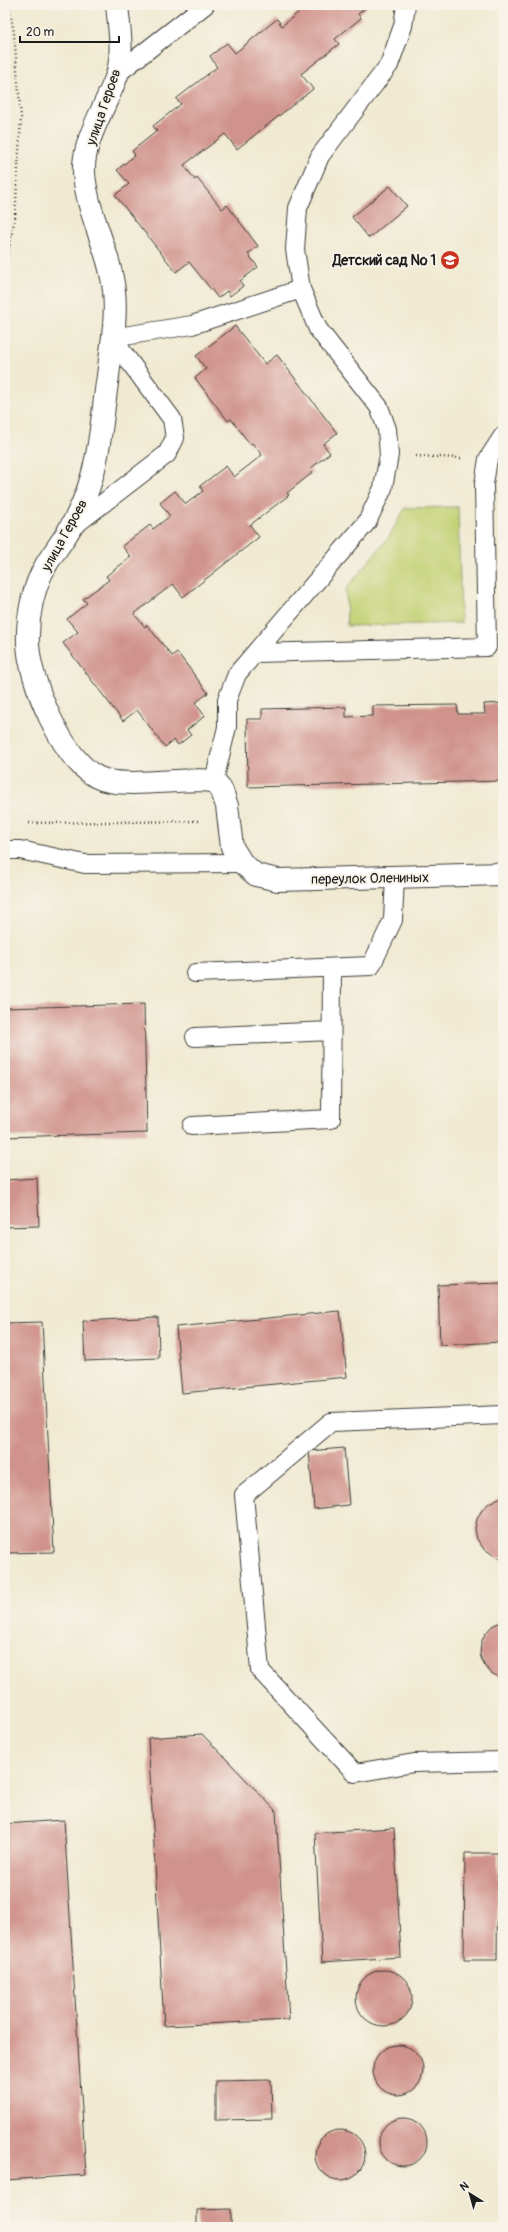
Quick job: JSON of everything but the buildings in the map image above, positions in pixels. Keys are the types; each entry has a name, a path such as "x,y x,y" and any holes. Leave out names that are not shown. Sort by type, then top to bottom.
{"street":[{"name":"улица Героев","path":"117,5 120,41 118,73 91,136 84,172 94,216 106,252 115,292 112,338 97,455 88,492 70,529 44,568 31,604 28,643 33,679 57,734 80,762 96,777 117,783 200,780 214,781"},
{"path":"214,781 222,791 227,806 232,846 242,863"},
{"name":"переулок Олениных","path":"242,863 256,875 278,880 503,874"}],"lane":[{"path":"118,73 205,5"},
{"path":"214,781 227,727 227,700 238,674 367,522 383,488 388,455 387,429 379,407 318,329 301,289 295,249 298,208 320,156 389,65 403,26 406,5"},
{"path":"70,529 167,454 175,438 172,419 112,338 192,325 301,289"},
{"path":"256,653 487,648 484,484 488,459 503,436"},
{"path":"5,850 20,850 85,864 242,863"},
{"path":"195,973 371,966 393,920 395,877"},
{"path":"192,1126 331,1120 330,1031 332,968"},
{"path":"195,1037 330,1031"},
{"path":"503,1415 331,1422 244,1494 260,1670 354,1773 414,1763 503,1761"}],"path":[{"path":"5,269 15,217 21,118 14,33 9,5"},
{"path":"388,455 488,459"},
{"path":"28,823 207,821"}],"green space":[{"path":"458,507 461,623 347,626 346,589 389,537 405,508"}],"place":[{"name":"Детский сад № 1","path":"450,260"}]}
